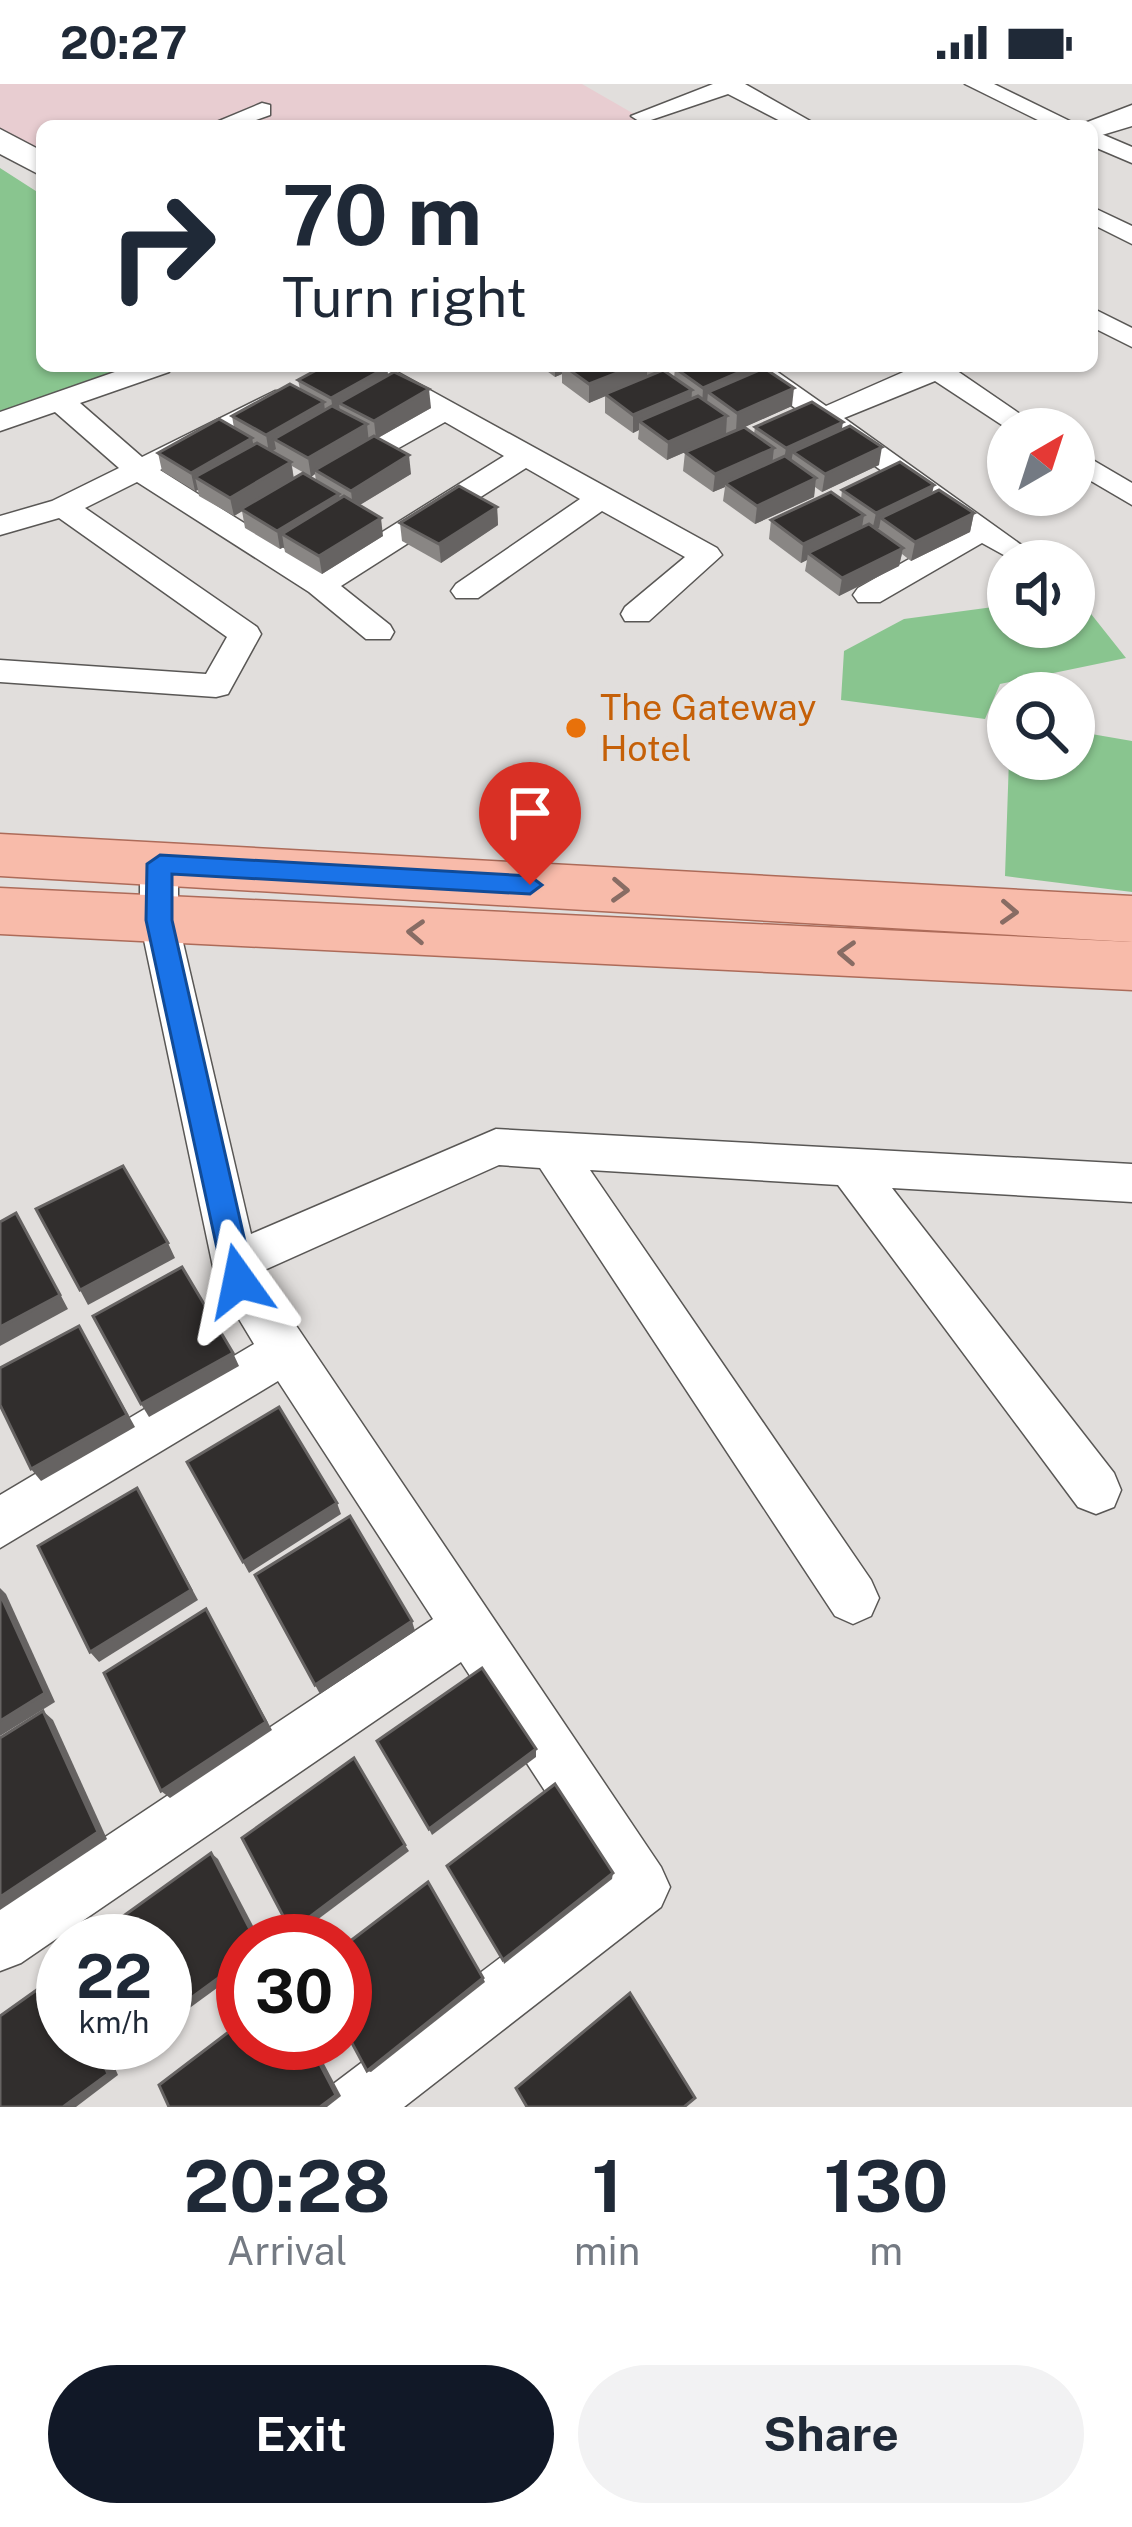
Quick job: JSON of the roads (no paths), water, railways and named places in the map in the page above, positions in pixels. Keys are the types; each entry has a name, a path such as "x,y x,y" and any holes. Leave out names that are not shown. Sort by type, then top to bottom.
{"main road":[{"path":"0,855 159,892 1132,966"},
{"path":"0,911 159,892 1132,919"}],"street":[{"path":"976,84 1056,120"},
{"path":"642,116 732,85 797,120"},
{"path":"234,120 262,110"},
{"path":"1098,129 1132,115"},
{"path":"1098,136 1132,156"},
{"path":"0,139 36,162"},
{"path":"1098,217 1132,236"},
{"path":"1098,319 1132,339"},
{"path":"0,422 143,372"},
{"path":"375,372 598,500 706,555 637,614"},
{"path":"760,372 999,540"},
{"path":"767,423 923,372"},
{"path":"940,372 996,408"},
{"path":"0,526 63,507 142,472 304,387"},
{"path":"62,403 142,472 320,585 378,632"},
{"path":"309,486 446,409"},
{"path":"320,585 526,455"},
{"path":"853,487 895,466"},
{"path":"1095,472 1132,496"},
{"path":"467,591 598,500"},
{"path":"0,671 216,686 245,634 63,507"},
{"path":"231,531 270,508"},
{"path":"868,595 984,529"},
{"path":"159,892 239,1281 641,1887 354,2107"},
{"path":"236,1261 496,1147 1129,1186"},
{"path":"552,1150 853,1598"},
{"path":"850,1167 1096,1490"},
{"path":"0,1523 285,1351"},
{"path":"0,1942 467,1627"}],"place":[{"name":"The Gateway Hotel","path":"576,728"}]}
